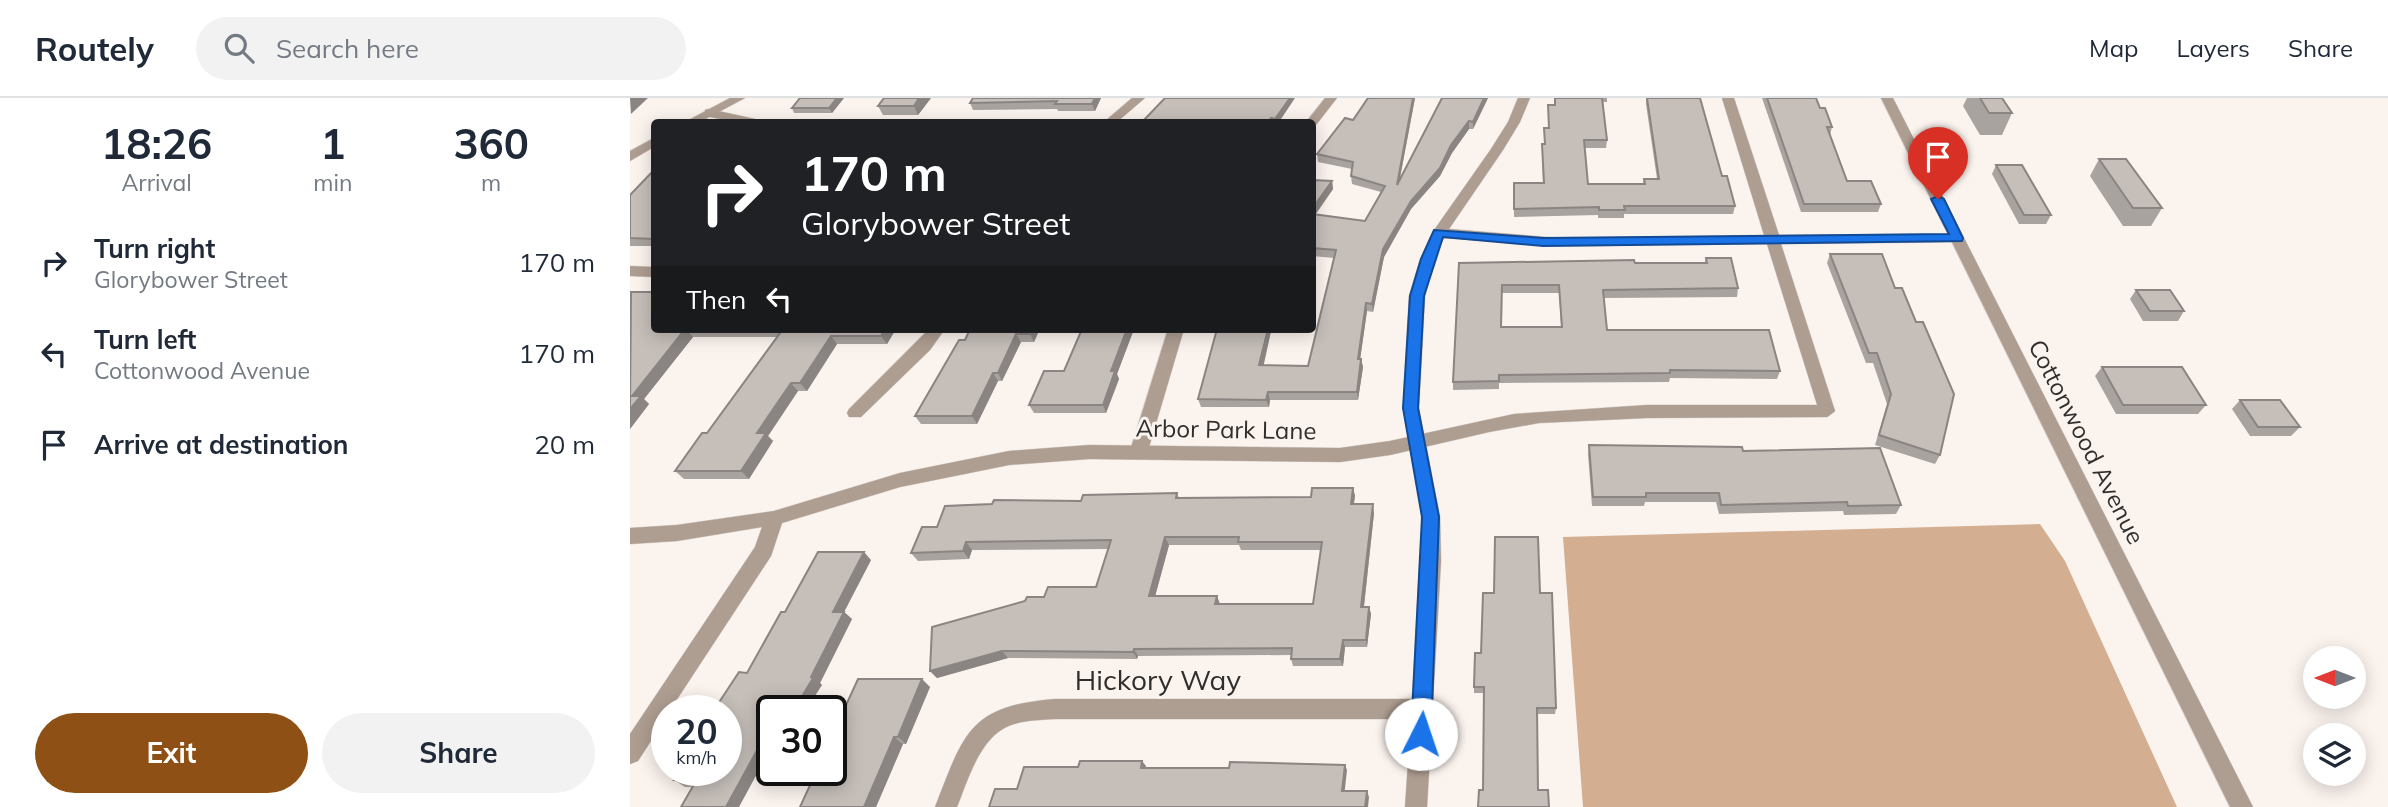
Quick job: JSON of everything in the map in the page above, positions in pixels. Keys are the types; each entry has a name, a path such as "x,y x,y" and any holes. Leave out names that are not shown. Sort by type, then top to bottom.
{"street":[{"path":"697,119 739,98"},
{"path":"1114,119 1139,98"},
{"path":"1314,119 1331,98"},
{"path":"1416,807 1431,517 1410,408 1415,323 1421,284 1439,233 1497,150 1514,122 1524,98"},
{"path":"1728,98 1773,239"},
{"name":"Cottonwood Avenue","path":"1887,98 2242,807"},
{"path":"709,113 737,119"},
{"path":"630,157 651,144"},
{"path":"1439,233 1527,242 1957,238"},
{"name":"Arbor Park Lane","path":"630,536 677,533 774,518 900,480 956,467 1045,454 1340,455 1387,450 1492,424 1539,417 1827,411 1773,239"},
{"path":"631,272 651,272"},
{"path":"855,413 934,333"},
{"path":"1138,453 1175,333"},
{"path":"630,754 764,550 774,518"},
{"name":"Hickory Way","path":"946,807 971,750 992,723 1023,712 1055,709 1423,709"}],"shaded area":[{"path":"2040,524 2065,561 2177,807 1583,807 1563,537"}],"building":[{"path":"800,98 837,98 829,108 792,108"},
{"path":"884,98 919,98 914,106 878,106"},
{"path":"973,98 1095,98 1092,104 1055,104 1057,101 970,103"},
{"path":"1165,98 1290,98 1275,119 1145,119"},
{"path":"1368,98 1413,98 1397,185 1442,98 1484,98 1473,122 1469,121 1451,145 1440,168 1411,201 1383,249 1372,304 1366,303 1358,359 1361,359 1357,392 1268,392 1266,400 1198,399 1216,333 1267,333 1259,365 1308,366 1336,250 1316,248 1316,215 1365,221 1385,186 1351,176 1353,162 1317,154 1345,118 1353,120"},
{"path":"1555,98 1602,98 1607,140 1584,140 1588,184 1645,184 1644,179 1659,179 1647,98 1700,98 1722,176 1727,176 1735,206 1624,206 1625,210 1599,210 1599,207 1514,209 1514,183 1544,183 1544,128 1549,128 1548,105 1555,105"},
{"path":"1767,98 1816,98 1820,108 1825,108 1832,127 1827,127 1847,181 1871,181 1881,204 1804,204"},
{"path":"1980,98 2002,98 2012,113 1989,113"},
{"path":"2099,159 2126,159 2162,208 2133,208"},
{"path":"1996,165 2022,165 2051,215 2024,215"},
{"path":"651,173 651,239 630,238 630,195"},
{"path":"1316,180 1332,181 1316,203"},
{"path":"1830,254 1882,254 1895,288 1902,288 1916,322 1923,322 1954,394 1940,455 1879,435 1891,394 1877,353 1869,353"},
{"path":"1706,258 1731,258 1738,288 1603,290 1607,330 1769,330 1780,371 1670,370 1670,373 1499,375 1499,381 1453,382 1459,263 1634,260 1635,263 1707,263","holes":["1502,285 1559,285 1562,327 1501,327"]},
{"path":"2136,290 2170,290 2184,311 2150,311"},
{"path":"631,292 651,292 651,333 682,333 632,396 641,396 630,409"},
{"path":"780,333 883,333 881,336 831,336 800,383 791,383 757,433 766,433 741,471 675,471 702,433 707,433"},
{"path":"968,333 1030,333 1016,334 998,373 993,373 972,416 915,416 959,340 965,340"},
{"path":"1080,333 1125,333 1111,371 1115,371 1103,405 1029,405 1044,371 1064,371"},
{"path":"2102,367 2182,367 2206,405 2123,405"},
{"path":"2240,400 2280,400 2300,427 2258,427"},
{"path":"1589,445 1742,447 1743,451 1880,448 1901,505 1848,506 1847,502 1721,505 1719,493 1646,493 1646,497 1593,497"},
{"path":"1312,488 1353,488 1351,504 1373,504 1361,607 1369,607 1366,640 1343,640 1340,659 1291,659 1292,648 1134,649 1133,652 1002,651 930,671 932,627 1025,601 1027,597 1044,597 1048,587 1096,587 1111,540 966,542 963,551 911,553 922,527 937,527 945,506 992,504 994,500 1081,501 1083,495 1177,493 1176,498 1311,497","holes":["1165,537 1239,537 1238,542 1322,542 1313,604 1215,604 1217,596 1149,596"]},
{"path":"1495,537 1538,537 1540,593 1552,593 1556,708 1537,708 1538,790 1548,790 1549,807 1478,807 1479,790 1483,790 1484,687 1474,687 1475,653 1481,653 1483,593 1494,593"},
{"path":"818,552 864,552 833,612 844,612 803,695 756,695 756,752 742,778 742,695 724,695 739,672 747,673 781,612 785,612"},
{"path":"858,679 922,679 864,807 800,807 810,786 847,786 847,703"},
{"path":"1080,761 1142,761 1141,768 1229,768 1230,762 1345,765 1342,791 1367,791 1365,807 989,807 995,789 1017,789 1024,767 1078,767"},
{"path":"693,786 738,786 726,807 681,807"}],"route":[{"path":"1421,734 1431,517 1410,408 1417,296 1427,259 1439,233 1527,242 1957,238 1938,199"}]}
